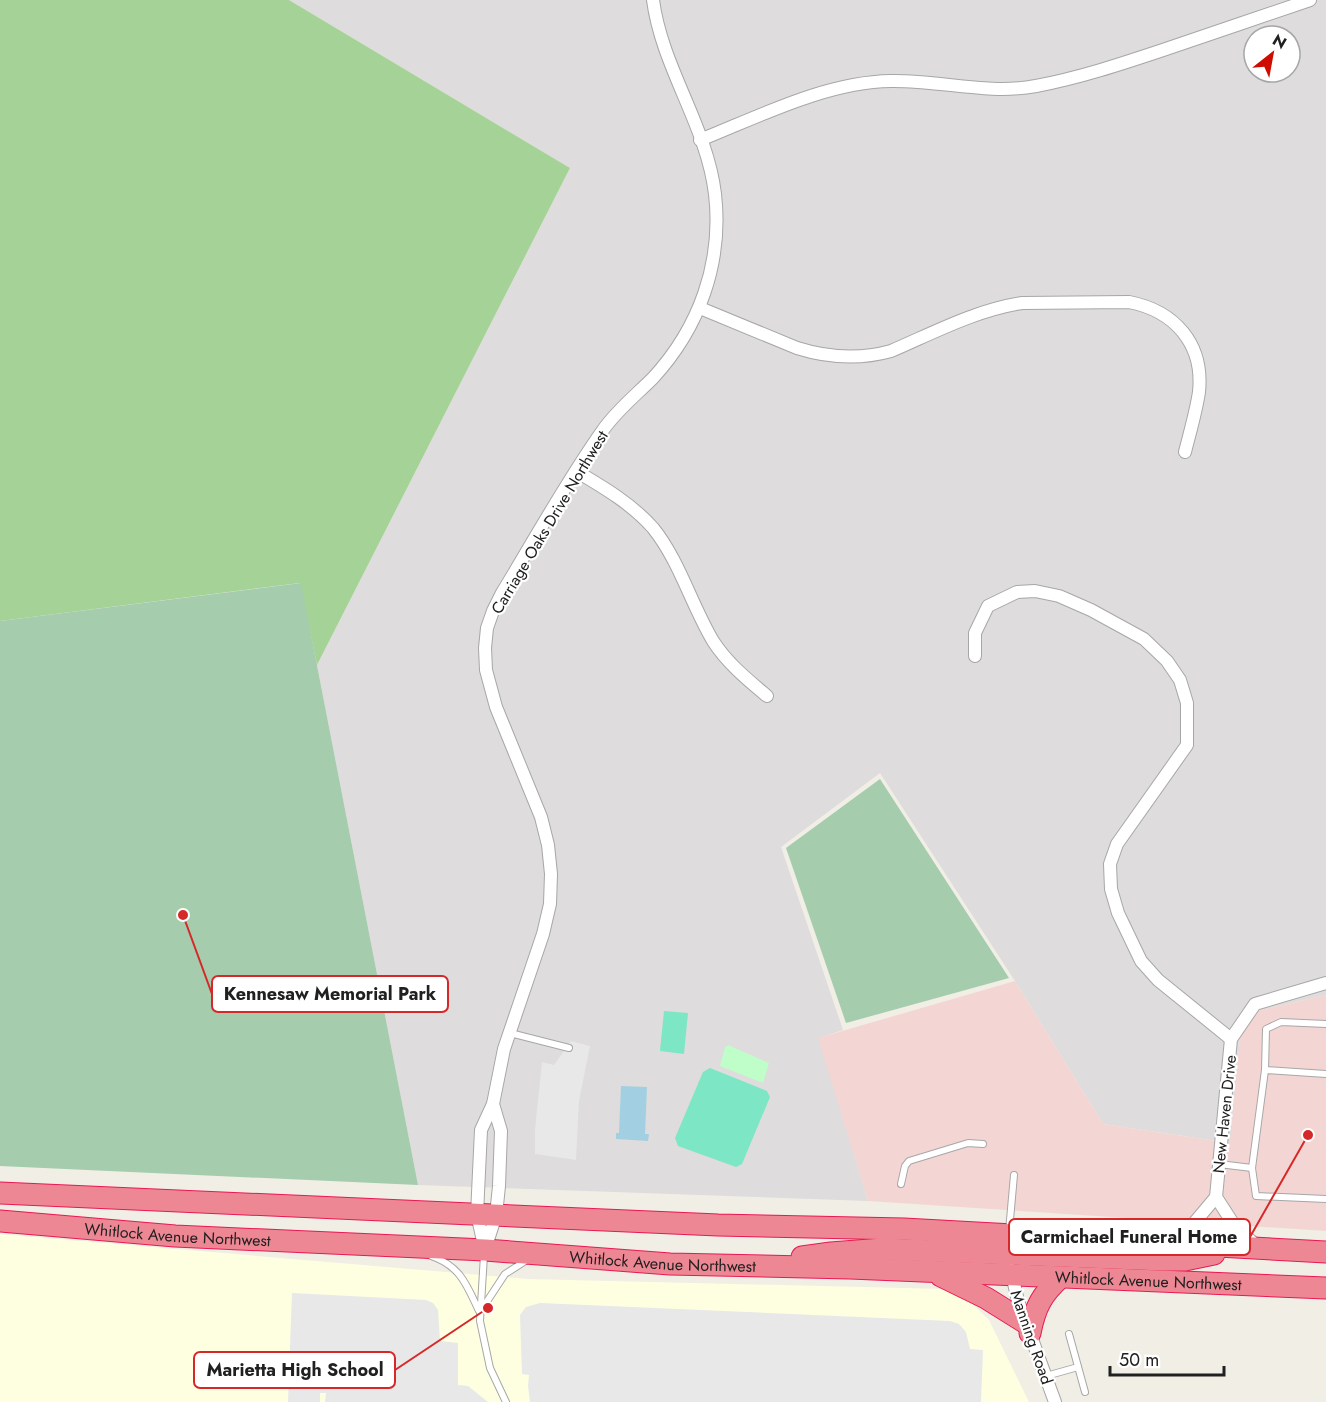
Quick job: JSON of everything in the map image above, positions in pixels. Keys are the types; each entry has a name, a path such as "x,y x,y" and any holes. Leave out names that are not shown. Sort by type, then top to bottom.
{"highway":[{"name":"Whitlock Avenue Northwest","path":"0,1192 718,1225 894,1229 1010,1255 1061,1277 1326,1288"},
{"name":"Whitlock Avenue Northwest","path":"0,1221 175,1236 485,1250 670,1264 926,1271 1010,1255 1166,1244 1326,1252"},
{"path":"766,1266 815,1255 856,1250 883,1249 1185,1260 1234,1248"},
{"path":"926,1271 970,1289 1028,1328 1046,1291 1061,1277"}],"street":[{"name":"Carriage Oaks Drive Northwest","path":"493,1104 497,1077 543,934 550,904 551,874 548,845 541,817 488,684 484,648 487,628 502,593 604,428 672,355 700,308 713,261 717,221 712,178 660,33 653,0"},
{"path":"700,140 814,95 835,88 871,82 907,81 998,89 1034,87 1057,82 1101,70 1310,0"},
{"path":"700,308 797,348 829,356 851,357 877,355 891,351 977,314 1007,305 1130,302 1144,305 1166,315 1176,323 1184,333 1195,356 1199,392 1185,452"},
{"path":"576,471 626,503 653,528 665,545 723,656 767,696"},
{"path":"975,656 975,633 988,606 1017,592 1035,591 1059,596 1091,610 1144,639 1167,661 1179,680 1187,703 1187,745 1117,844 1110,864 1111,889 1119,913 1142,961 1158,980 1231,1039"},
{"name":"New Haven Drive","path":"1166,1244 1189,1229 1216,1197 1231,1039 1255,1004 1326,983"},
{"path":"485,1250 487,1215 501,1131 493,1104"},
{"path":"485,1250 487,1215 482,1130 493,1104"},
{"name":"New Haven Drive","path":"1216,1197 1236,1228 1262,1250"},
{"name":"Manning Road","path":"1010,1255 1028,1328 1055,1402"}],"lane":[{"path":"1326,1024 1281,1022 1266,1029 1264,1070 1252,1168 1256,1196 1326,1199"},
{"path":"510,1033 568,1048"},
{"path":"1264,1070 1326,1074"},
{"path":"901,1184 905,1166 909,1161 968,1143 982,1144"},
{"path":"1220,1164 1252,1168"},
{"path":"1010,1255 1014,1175"},
{"path":"396,1247 451,1264 461,1276 480,1312"},
{"path":"485,1250 480,1312 481,1330 490,1368 506,1402"},
{"path":"480,1312 505,1274 520,1263 543,1254"},
{"path":"1069,1334 1085,1392"},
{"path":"1046,1376 1078,1367"}],"shaded area":[{"path":"289,0 1326,0 1326,995 1256,1011 1240,1037 1231,1143 1103,1124 1015,981 880,773 781,847 843,1030 819,1038 868,1201 418,1185 317,665 570,168"},
{"path":"301,583 418,1185 0,1166 0,621"},
{"path":"880,779 1009,978 846,1023 786,848"},
{"path":"1015,981 1103,1124 1230,1143 1240,1037 1256,1011 1326,995 1326,1231 868,1201 818,1038"},
{"path":"571,1041 590,1046 579,1101 576,1160 535,1154 535,1129 542,1062 554,1065"},
{"path":"0,1234 528,1279 945,1289 964,1296 989,1320 1029,1402 0,1402"},
{"path":"292,1293 426,1300 433,1303 438,1310 440,1341 458,1343 458,1385 468,1386 488,1402 325,1402 326,1393 320,1393 320,1402 288,1402"},
{"path":"540,1303 950,1321 959,1324 966,1332 970,1349 983,1350 981,1402 530,1402 529,1375 522,1374 520,1315 526,1307"}],"green space":[{"path":"0,0 289,0 570,168 317,665 300,583 0,621"},
{"path":"664,1011 688,1013 684,1054 660,1051"},
{"path":"728,1045 769,1063 763,1083 720,1066 725,1047"},
{"path":"710,1068 767,1091 770,1097 742,1164 736,1167 678,1146 675,1138 703,1072"}],"water":[{"path":"621,1086 647,1087 645,1134 649,1134 648,1141 616,1139 616,1133 619,1133"}],"place":[{"name":"Kennesaw Memorial Park","path":"183,915"},
{"name":"Carmichael Funeral Home","path":"1308,1135"},
{"name":"Marietta High School","path":"488,1308"}]}
